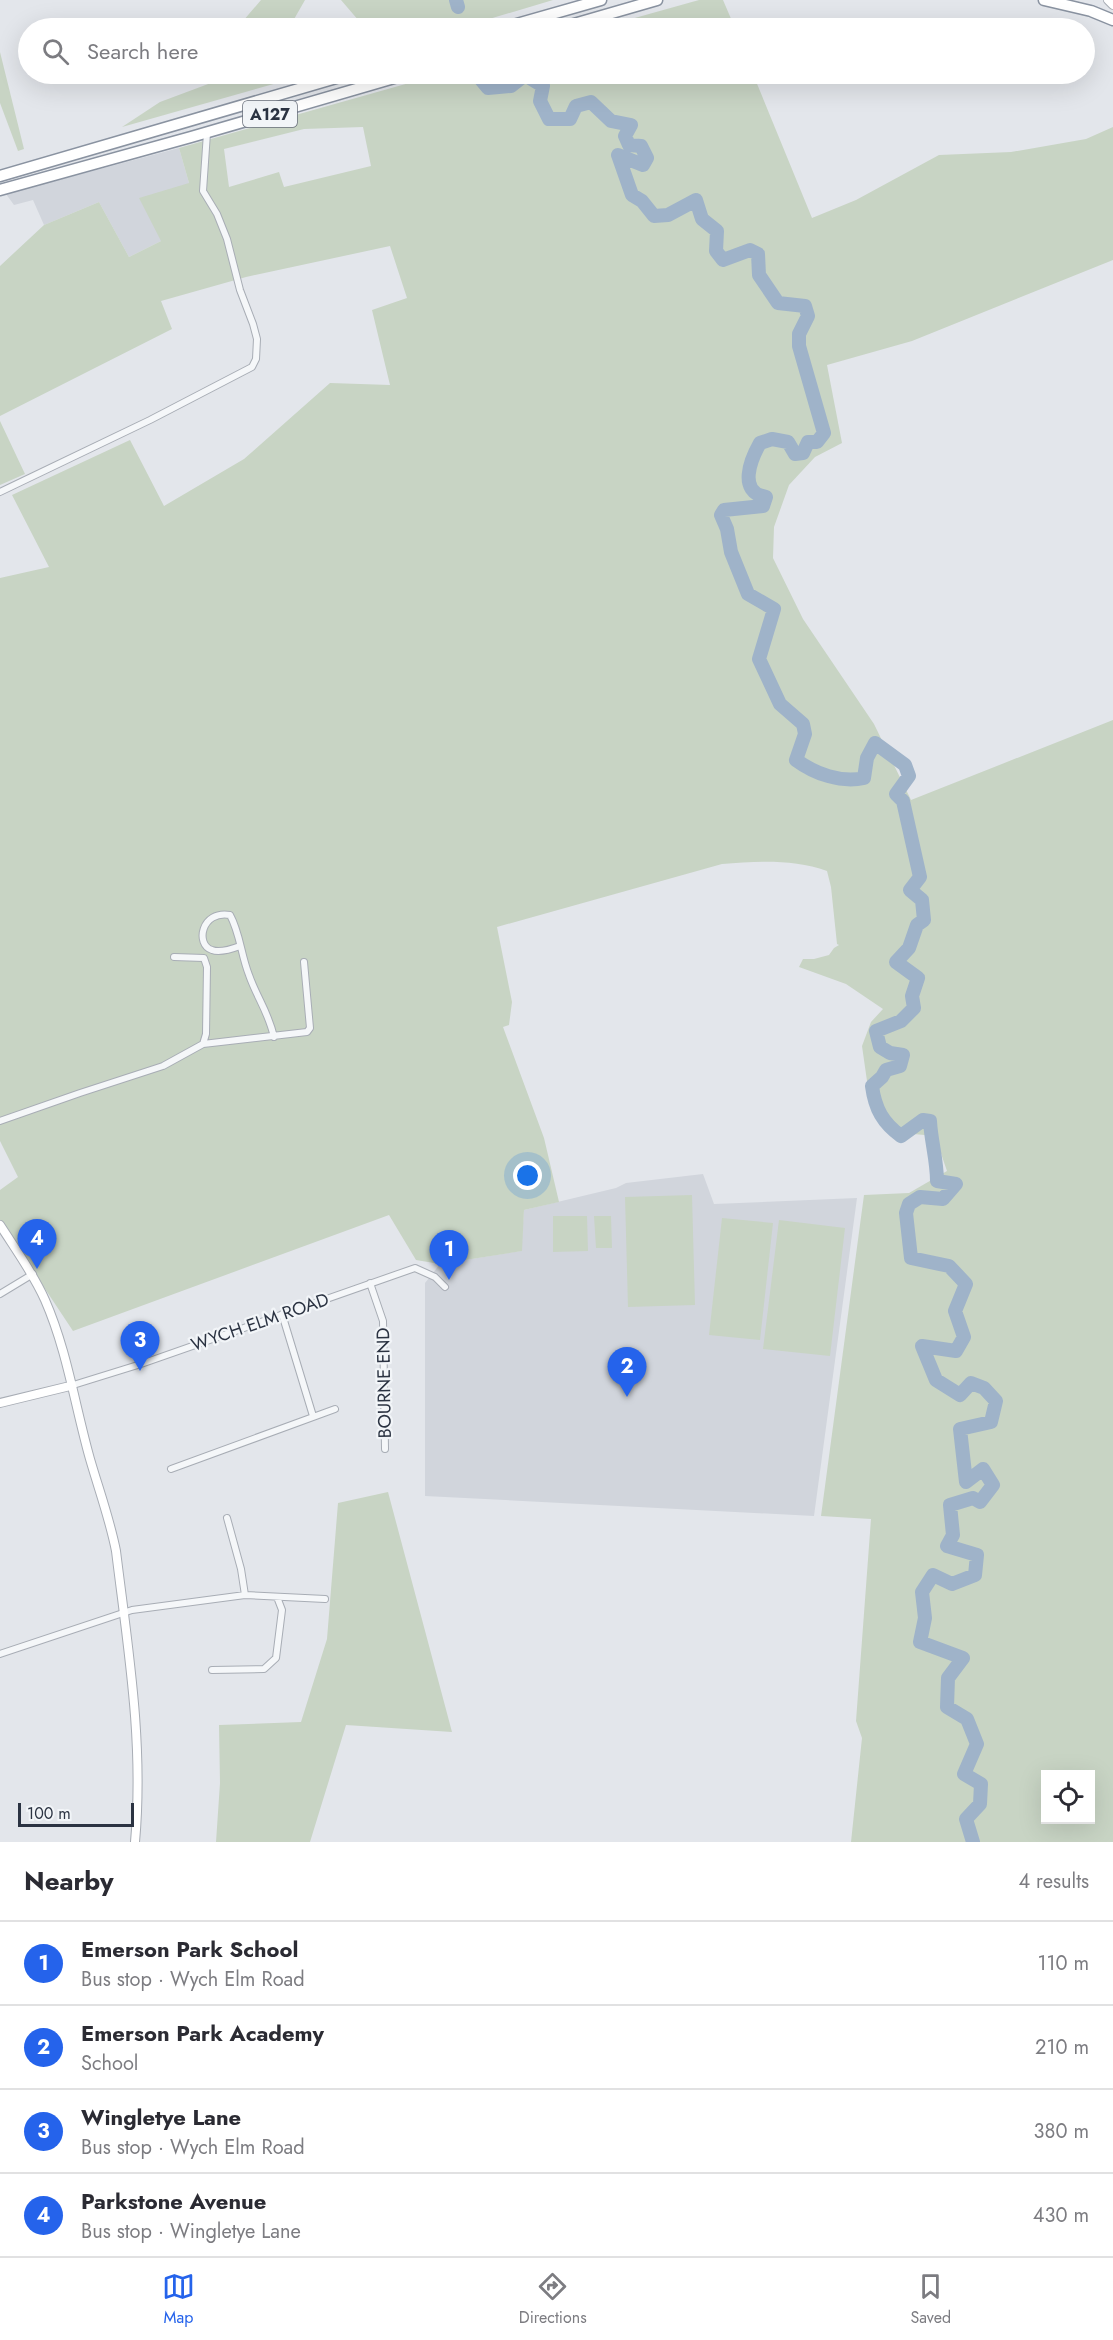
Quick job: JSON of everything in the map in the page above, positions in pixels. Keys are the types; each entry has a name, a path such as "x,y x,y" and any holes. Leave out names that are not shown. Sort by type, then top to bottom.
{"highway":[{"path":"538,18 600,0"},
{"path":"595,18 657,0"},
{"path":"1044,0 1091,11 1113,20"},
{"name":"A127","path":"0,176 316,84"},
{"name":"A127","path":"0,190 374,84"}],"street":[{"path":"1108,0 1113,5"},
{"path":"0,492 150,420 252,367 257,339 253,324 240,290 227,239 217,214 203,191 207,133"},
{"path":"240,946 212,951 203,939 203,927 209,920 221,914 230,915 236,926 249,977 270,1018 274,1037"},
{"path":"174,957 204,958 207,967 206,1034 203,1044"},
{"path":"0,1122 163,1066 203,1044 307,1032 310,1028 304,962"},
{"path":"0,1225 33,1274 45,1301 61,1346 70,1386 111,1527 124,1614 138,1748 139,1802 135,1842"},
{"name":"WYCH ELM ROAD","path":"70,1386 141,1364 415,1268 435,1277 445,1287"},
{"path":"0,1293 33,1274"},
{"name":"BOURNE END","path":"370,1283 383,1321 385,1449"},
{"path":"282,1314 313,1416"},
{"path":"0,1403 70,1386"},
{"path":"171,1469 335,1409"},
{"path":"227,1518 241,1569 244,1595"},
{"path":"0,1654 132,1610 244,1595 326,1599"},
{"path":"212,1671 264,1669 276,1658 282,1610 277,1597"}],"shaded area":[{"path":"179,148 189,183 161,241 129,257 99,202 44,225 33,200 14,205 6,194"},
{"path":"703,1174 714,1204 857,1198 814,1516 425,1496 425,1283 440,1264 521,1251 524,1210 616,1188 626,1183"}],"green space":[{"path":"261,0 305,0 295,18 246,18"},
{"path":"341,0 553,0 493,18 356,18"},
{"path":"699,0 723,0 731,18 635,18"},
{"path":"0,52 24,149 18,151 0,103"},
{"path":"208,84 274,84 122,127 160,102"},
{"path":"406,84 757,84 812,218 856,200 939,155 1011,152 1086,139 1113,127 1113,260 912,341 827,365 842,443 815,457 789,485 774,527 773,558 803,619 874,724 911,800 1113,720 1113,1842 851,1842 862,1738 856,1721 871,1519 821,1516 864,1195 909,1193 947,1171 935,1136 903,1133 882,1118 869,1095 862,1046 871,1022 883,1009 846,984 799,967 803,959 829,955 839,945 837,944 827,871 789,863 722,864 497,927 512,1002 509,1025 503,1027 544,1138 559,1202 524,1210 522,1251 440,1264 416,1260 389,1215 73,1331 0,1221 0,1190 18,1177 0,1141 0,578 49,567 12,495 130,440 164,506 244,459 330,383 390,385 372,310 407,298 390,246 246,277 161,301 172,329 0,416 0,266 44,225 99,202 129,257 161,241 139,198 189,183 179,148","holes":["363,127 371,166 284,187 279,172 229,187 224,149 304,129"]},
{"path":"0,421 25,474 0,485"},
{"path":"692,1195 695,1305 628,1307 625,1197"},
{"path":"553,1216 587,1216 588,1251 553,1252"},
{"path":"594,1216 611,1216 612,1248 596,1248"},
{"path":"722,1218 773,1223 760,1340 709,1335"},
{"path":"779,1220 845,1228 830,1356 763,1349"},
{"path":"388,1492 452,1732 346,1725 310,1842 216,1842 220,1783 219,1725 301,1722 327,1639 338,1503"}],"waterway":[{"path":"456,0 458,7"},
{"path":"485,84 488,88 514,84"},
{"path":"540,84 543,86 540,101 549,119 570,119 576,106 591,102 611,121 631,125 625,136 629,145 641,146 647,158 643,165 618,155 632,195 642,201 654,216 668,215 696,200 702,219 717,231 716,251 723,260 750,250 758,254 759,275 778,303 805,306 808,316 799,334 799,346 824,433 817,442 808,442 803,453 795,454 788,442 772,439 760,443 750,466 749,482 757,494 766,497 763,506 724,510 721,515 727,529 731,552 748,594 774,609 759,659 780,704 803,724 805,734 796,760 828,776 846,779 864,778 867,758 875,743 905,765 909,776 896,794 903,801 920,877 910,890 922,900 924,920 917,925 909,948 896,962 918,978 912,996 914,1008 901,1021 876,1031 880,1047 890,1053 903,1055 900,1066 886,1070 872,1086 875,1102 881,1115 901,1136 923,1120 930,1121 937,1181 956,1184 943,1199 920,1197 909,1204 906,1213 911,1258 949,1266 966,1284 955,1311 964,1337 956,1351 922,1346 936,1380 960,1395 971,1383 984,1388 996,1401 991,1422 960,1429 966,1482 983,1469 993,1485 980,1502 973,1498 950,1505 953,1535 947,1546 977,1555 975,1575 952,1584 933,1575 922,1592 925,1618 920,1642 963,1658 948,1678 947,1707 967,1719 977,1744 964,1774 981,1784 980,1804 966,1819 973,1842"}],"place":[{"name":"Parkstone Avenue","path":"37,1269"},
{"name":"Emerson Park School","path":"449,1280"},
{"name":"Wingletye Lane","path":"140,1371"},
{"name":"Emerson Park Academy","path":"627,1397"}]}
